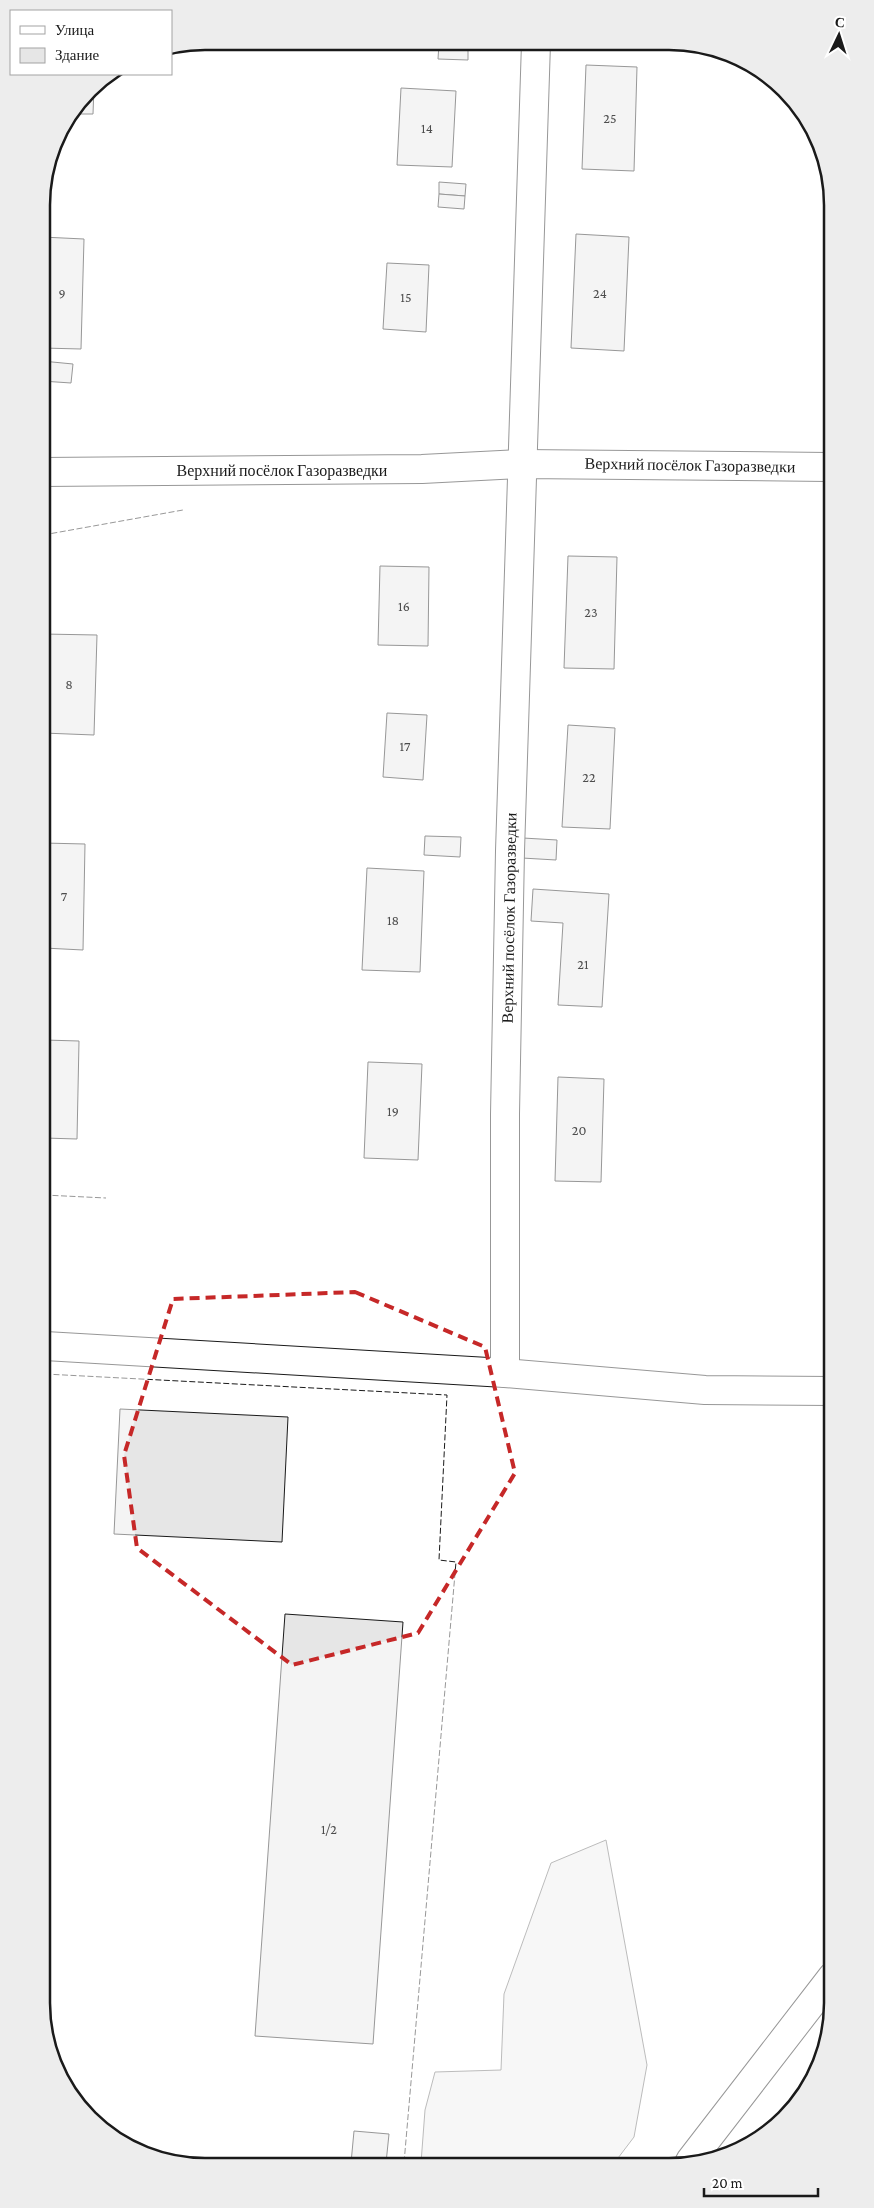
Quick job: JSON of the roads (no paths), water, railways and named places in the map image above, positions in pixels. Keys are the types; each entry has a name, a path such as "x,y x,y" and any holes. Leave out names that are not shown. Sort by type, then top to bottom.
{"street":[{"name":"Верхний посёлок Газоразведки","path":"506,1373 506,1114 510,871 536,50"},
{"name":"Верхний посёлок Газоразведки","path":"50,472 422,469 522,464 824,467"},
{"path":"50,1346 506,1373 705,1390 824,1391"},
{"path":"694,2156 824,1987"}]}
